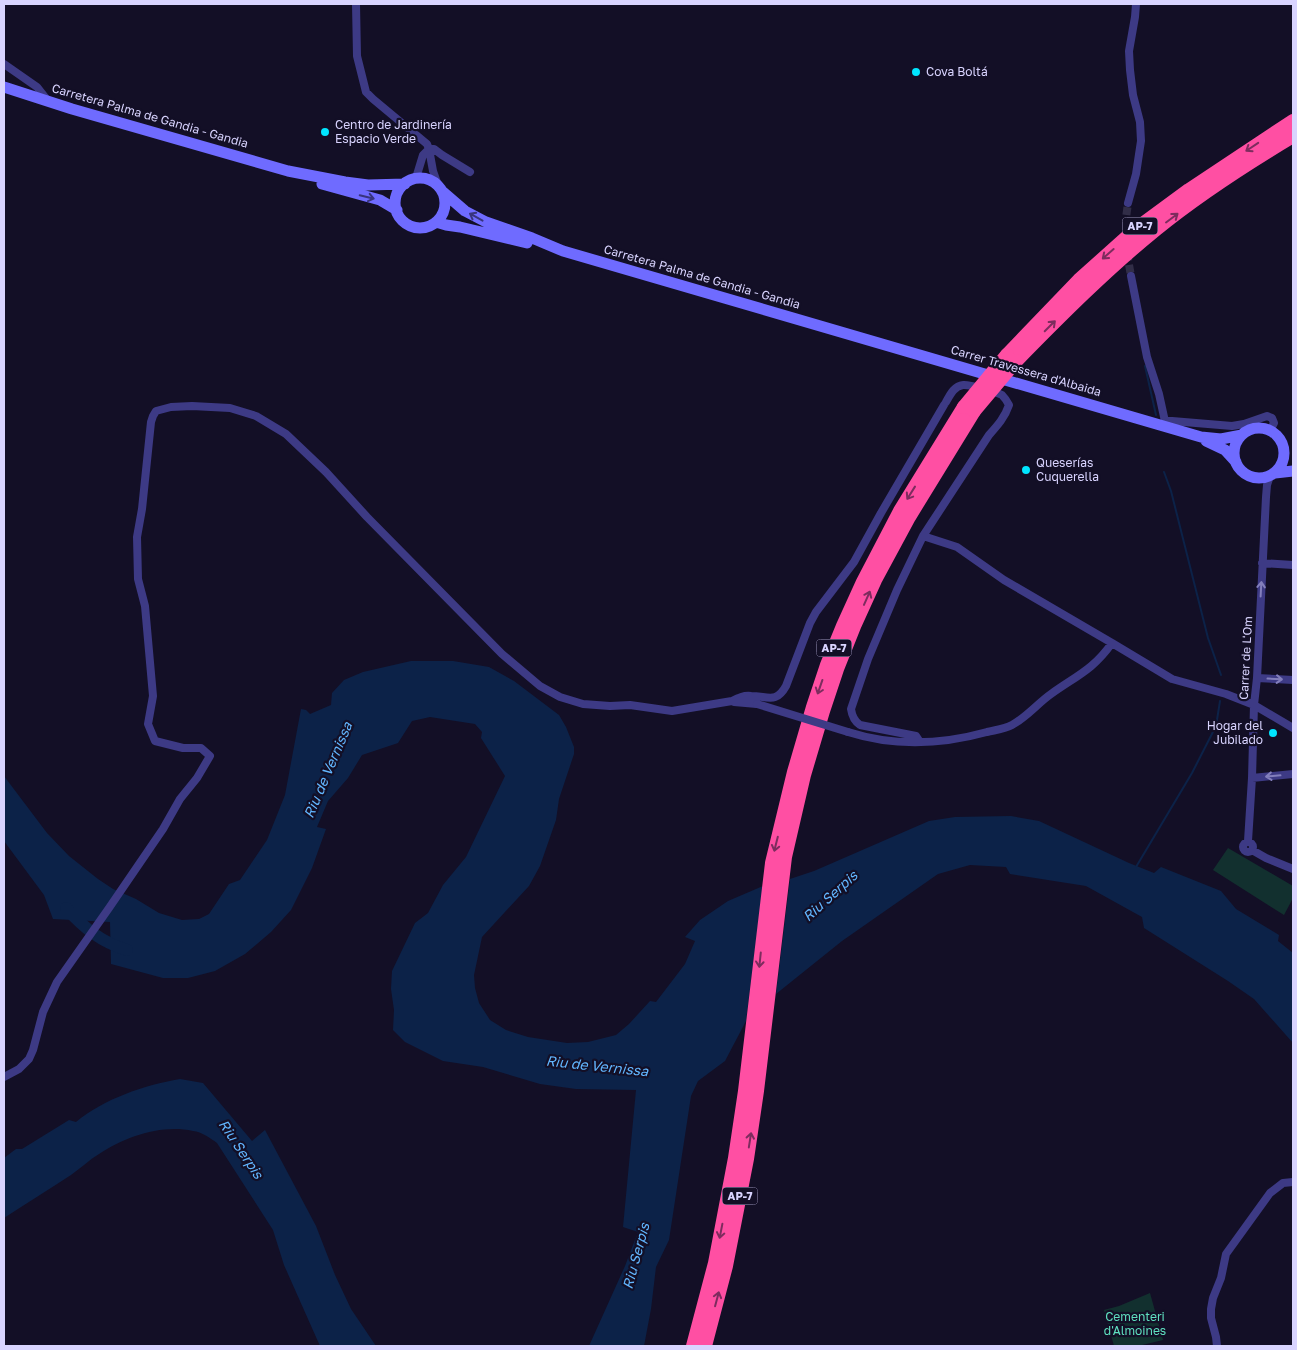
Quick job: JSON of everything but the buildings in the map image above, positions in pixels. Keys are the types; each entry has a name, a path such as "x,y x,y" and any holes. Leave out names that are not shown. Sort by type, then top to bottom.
{"highway":[{"name":"AP-7","path":"704,1346 726,1266 745,1168 757,1091 757,1044 772,913 772,863 794,772 821,684 843,626 863,582 896,518 969,409 1052,306 1136,229 1189,190 1293,121"},
{"name":"AP-7","path":"1012,358 1155,230 1207,191 1293,136"},
{"name":"AP-7","path":"693,1346 715,1263 746,1091 757,1044"}],"main road":[{"name":"Carretera Palma de Gandia - Gandia","path":"4,87 72,109 288,171 368,185 405,184"},
{"name":"Carretera Palma de Gandia - Gandia","path":"288,171 320,184 380,200 397,210"},
{"path":"416,178 432,181 440,189 445,200 442,216 429,226 413,226 406,223 400,217 397,210 397,195 400,189 416,178"},
{"name":"Carretera Palma de Gandia - Gandia","path":"440,189 465,211 486,222 554,248"},
{"name":"Carretera Palma de Gandia - Gandia","path":"436,222 554,248 842,332"},
{"name":"Carrer Travessera d'Albaida","path":"842,332 1165,424 1201,437 1221,439 1242,435"},
{"path":"1273,474 1283,461 1283,446 1280,440 1270,431 1263,429 1255,429 1242,435 1235,448 1236,462 1239,468 1250,476 1257,478 1293,471"},
{"name":"Carrer Travessera d'Albaida","path":"1201,437 1225,450 1236,462"},
{"path":"1283,446 1293,454"}],"street":[{"path":"356,4 358,56 366,92 418,137 431,161 440,189"},
{"path":"1128,203 1136,174 1142,140 1129,59 1136,4"},
{"path":"4,64 37,88 48,101"},
{"path":"416,178 426,152 434,149 470,172"},
{"path":"431,161 436,156 442,155"},
{"path":"1131,276 1147,356 1159,394 1165,424 1172,421 1232,426 1267,416 1272,418 1274,423 1270,431"},
{"path":"732,702 737,698 749,696 774,698 783,691 816,612 854,562 954,389 962,385 969,385 1001,394 1009,405 1007,413 989,435 923,536 868,658 851,709 852,716 860,725 916,736 920,742"},
{"path":"4,1077 19,1069 29,1059 43,1012 57,982 163,830 180,799 197,778 210,756 201,748 184,748 155,741 148,724 153,696 146,606 138,579 137,537 142,509 151,422 156,411 161,409 192,406 230,408 256,416 286,434 326,472 367,517 502,654 540,686 560,697 583,704 630,705 672,711 732,702 757,704 876,740 938,742 965,738 1014,724 1051,694 1082,674 1096,662 1112,643"},
{"name":"Carrer de L'Om","path":"1273,474 1267,485 1266,497 1248,841 1252,842 1254,846 1252,850 1293,869"},
{"path":"923,536 957,546 1004,580 1172,679 1226,694 1254,705 1293,728"},
{"path":"1262,564 1293,565"},
{"path":"1257,678 1293,680"},
{"path":"1252,778 1293,774"},
{"path":"1217,1346 1211,1309 1213,1298 1222,1278 1226,1254 1270,1192 1283,1183 1293,1182"}],"green space":[{"path":"1228,848 1293,886 1293,898 1284,915 1213,870"},
{"name":"Cementeri d'Almoines","path":"1150,1293 1163,1340 1138,1346 1114,1346 1104,1310"}],"water":[{"name":"Riu Serpis","path":"411,661 453,661 489,667 514,681 559,715 574,747 574,754 559,799 556,820 540,866 529,886 482,937 474,975 475,988 479,1003 490,1020 506,1030 528,1037 567,1043 588,1042 616,1035 650,1001 656,1002 685,964 695,941 685,937 700,920 728,901 763,886 746,1021 725,1061 698,1081 691,1096 669,1240 656,1267 644,1346 589,1346 638,1232 623,1227 636,1090 576,1089 540,1084 483,1067 443,1061 405,1042 393,1030 392,971 415,923 428,913 443,885 466,857 505,776 481,738 482,732 475,724 430,717 412,721 398,743 362,755 348,778 328,801 317,827 326,829 312,868 291,910 271,932 245,954 215,971 188,978 163,978 111,964 110,922 53,919 44,895 4,841 4,776 47,833 69,856 98,879 159,913 182,920 199,919 209,914 229,884 240,880 267,840 285,795 301,709 306,710 310,714 331,705 332,693 344,680 363,672"},
{"name":"Riu Serpis","path":"1011,816 1039,821 1154,873 1161,867 1221,891 1236,909 1279,935 1278,941 1293,953 1293,1043 1254,999 1144,928 1142,917 1086,886 1010,874 1006,867 970,865 938,874 842,941 776,994 790,879 814,871 929,821 955,817"},
{"name":"Riu Serpis","path":"180,1079 203,1083 252,1141 265,1130 316,1226 335,1275 351,1309 376,1346 320,1346 284,1265 273,1230 217,1143 200,1133 181,1129 168,1129 132,1137 120,1142 95,1156 71,1175 4,1218 4,1158 16,1149 22,1149 69,1120 76,1122 99,1106 125,1094 152,1085"}],"waterway":[{"path":"1145,366 1156,415"},
{"path":"1164,472 1171,491 1208,638 1221,675"},
{"path":"1136,867 1192,773 1216,726 1220,701"},
{"name":"Riu de Vernissa","path":"66,908 94,934 109,943 127,950"}],"tunnel":[{"path":"1126,239 1128,203"},
{"path":"1127,253 1131,276"}],"place":[{"name":"Cova Boltá","path":"916,72"},
{"name":"Centro de Jardinería Espacio Verde","path":"325,132"},
{"name":"Queserías Cuquerella","path":"1026,470"},
{"name":"Hogar del Jubilado","path":"1273,733"}]}
